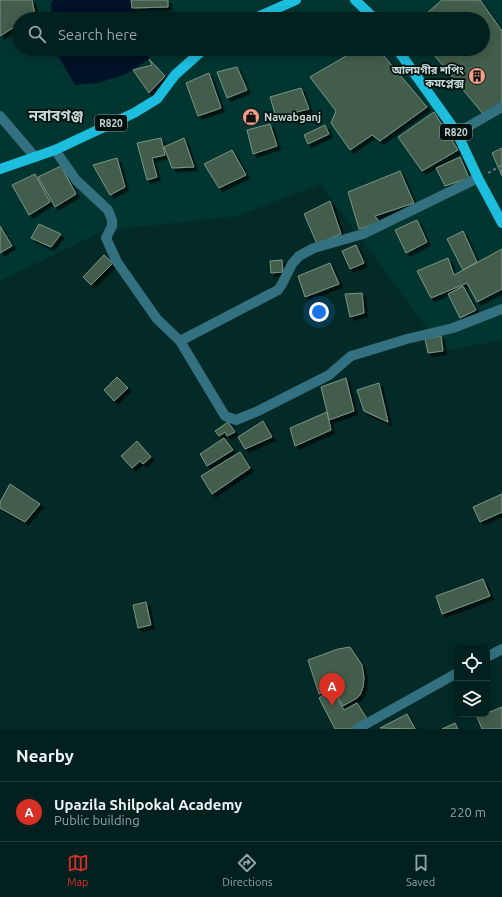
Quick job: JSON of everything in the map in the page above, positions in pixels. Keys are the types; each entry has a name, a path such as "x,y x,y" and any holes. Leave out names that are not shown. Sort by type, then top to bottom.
{"main road":[{"path":"269,12 296,0"},
{"path":"355,0 368,12"},
{"name":"R820","path":"0,169 55,150 134,112 157,98 175,74 196,56"},
{"name":"R820","path":"402,56 457,133 478,178 502,223"}],"street":[{"path":"457,133 502,107"},
{"path":"0,116 35,157"},
{"path":"55,150 76,180 108,210 112,220 112,226 106,238 117,262 157,319 180,341 225,416 236,420 258,411 329,375 351,356 407,339 453,328 502,309"},
{"path":"180,341 278,290 292,264 299,256 314,248 363,234 478,178"},
{"path":"490,655 502,649"},
{"path":"356,729 454,675"}],"path":[{"path":"478,178 502,165"}],"shaded area":[{"name":"Nawabganj","path":"0,0 502,0 502,340 444,351 320,184 237,216 103,231 0,281"}],"water":[{"path":"54,0 130,0 136,12 52,12 51,2"},
{"path":"58,56 150,56 149,59 126,74 98,83 75,85"}],"building":[{"path":"0,0 32,0 34,12 12,12 12,28 0,36"},
{"path":"131,0 168,0 168,7 132,8"},
{"name":"আলমগীর শপিং কমপ্লেক্স","path":"442,0 480,0 489,12 428,12"},
{"name":"আলমগীর শপিং কমপ্লেক্স","path":"490,14 502,31 502,102 484,115 435,56 490,56"},
{"path":"346,56 384,56 427,107 380,141 372,135 350,150 331,123 336,111 310,77"},
{"path":"149,59 165,76 149,93 133,70 152,65"},
{"path":"237,67 247,90 227,98 217,72"},
{"path":"209,73 221,108 198,116 186,83"},
{"path":"301,88 309,109 276,117 270,97"},
{"path":"434,112 458,150 422,171 398,137"},
{"path":"270,124 277,146 253,154 247,130"},
{"path":"325,125 329,134 308,144 304,135"},
{"path":"161,138 165,155 152,158 157,177 147,180 137,143"},
{"path":"184,138 194,167 172,168 164,147"},
{"path":"502,148 502,176 492,153"},
{"path":"232,150 246,175 219,188 204,164"},
{"path":"460,157 469,178 445,186 436,168"},
{"path":"117,158 125,187 110,195 93,165"},
{"path":"61,166 76,194 55,207 38,177"},
{"path":"400,171 414,203 375,216 380,223 359,229 348,192"},
{"path":"35,174 50,202 29,215 12,185"},
{"path":"330,201 341,234 317,244 304,214"},
{"path":"417,220 427,242 406,253 395,230"},
{"path":"39,224 61,234 51,247 31,238"},
{"path":"0,226 12,246 0,253"},
{"path":"463,231 477,262 463,270 447,239"},
{"path":"356,245 364,263 350,269 342,251"},
{"path":"502,249 502,289 477,302 467,283 431,298 417,271 448,258 454,275"},
{"path":"104,255 113,263 91,285 83,277"},
{"path":"282,260 283,272 271,273 270,261"},
{"path":"330,263 339,284 305,297 298,276"},
{"path":"463,286 476,310 460,318 448,294"},
{"path":"362,293 364,313 350,317 345,294"},
{"path":"441,336 443,351 428,353 425,339"},
{"path":"117,377 128,388 114,401 104,390"},
{"path":"346,378 354,411 329,420 321,387"},
{"path":"379,383 388,422 364,411 357,390"},
{"path":"327,412 331,430 295,446 290,428"},
{"path":"263,421 272,437 245,449 238,437"},
{"path":"228,422 235,432 227,436 225,432 219,436 215,431"},
{"path":"224,438 233,450 207,466 200,454"},
{"path":"137,441 151,457 143,464 140,461 132,468 121,456"},
{"path":"240,452 250,468 212,494 201,476"},
{"path":"10,484 40,504 25,522 0,508 0,502"},
{"path":"502,494 502,512 480,522 473,507"},
{"path":"483,579 490,596 442,614 436,596"},
{"path":"146,602 151,625 138,628 133,605"},
{"path":"350,647 362,665 364,678 363,687 357,698 343,706 333,689 319,694 308,660 338,649"},
{"path":"331,689 344,710 357,703 368,720 353,729 335,729 319,698"},
{"path":"502,707 502,729 482,729 477,717 490,717 490,712"},
{"path":"407,714 415,729 380,728"},
{"path":"455,723 458,729 442,729"}],"place":[{"name":"আলমগীর শপিং কমপ্লেক্স","path":"477,76"},
{"name":"Nawabganj","path":"251,117"},
{"name":"Upazila Shilpokal Academy","path":"332,706"}],"district":[{"name":"নবাবগঞ্জ","path":"56,115"}]}
